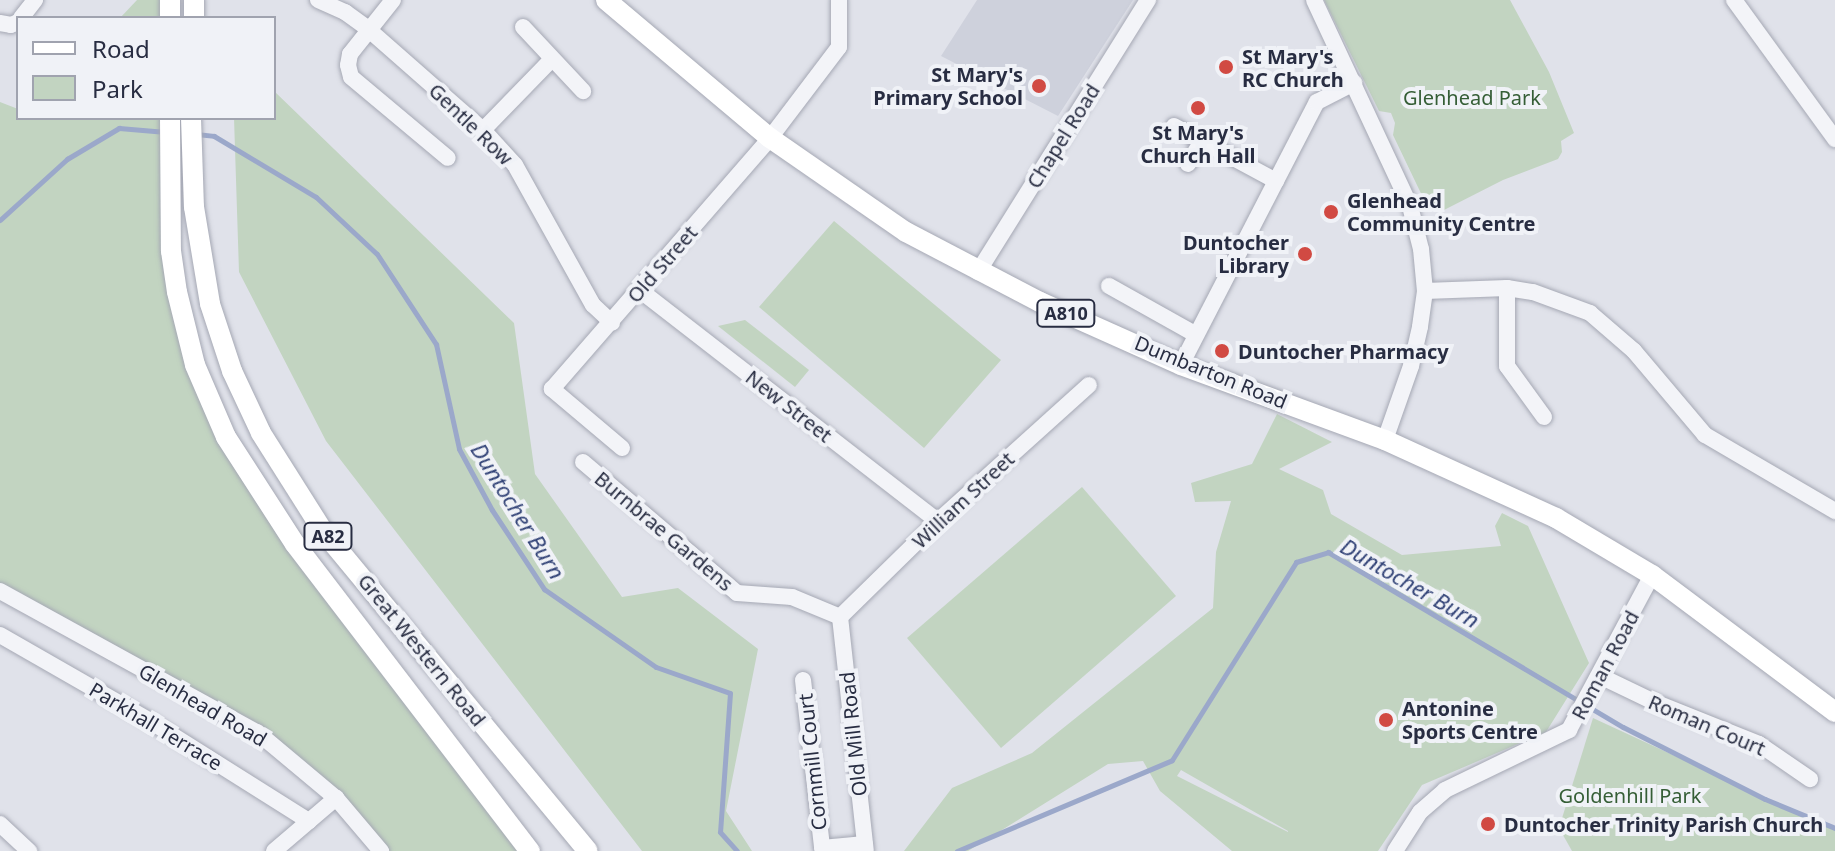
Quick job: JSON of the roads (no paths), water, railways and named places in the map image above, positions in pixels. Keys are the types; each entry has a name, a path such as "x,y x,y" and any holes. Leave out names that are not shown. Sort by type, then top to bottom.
{"main road":[{"name":"Dumbarton Road","path":"606,0 770,138 906,232 978,272 1181,365 1385,440 1556,518 1652,575 1835,712"},
{"name":"Great Western Road","path":"170,120 171,251 185,331 226,437 295,544 530,851"},
{"name":"Great Western Road","path":"191,120 199,248 210,304 232,371 279,466 323,531 588,851"}],"street":[{"name":"Gentle Row","path":"318,0 345,12 368,29 483,130 515,165 593,305 612,323"},
{"path":"393,0 350,54 348,65 351,77 448,158"},
{"name":"Old Street","path":"622,448 552,389 641,291 770,138 839,47 839,0"},
{"name":"Chapel Road","path":"978,272 1148,0"},
{"path":"1314,0 1410,206 1421,249 1425,291 1411,366 1385,440"},
{"path":"1734,0 1835,139"},
{"path":"523,27 583,91"},
{"path":"483,130 552,59"},
{"path":"1181,365 1317,102 1354,83"},
{"path":"1174,126 1276,181"},
{"path":"1188,164 1202,141"},
{"path":"1109,286 1195,334"},
{"path":"1425,291 1507,288 1533,292 1590,313 1634,351 1705,435 1835,511"},
{"path":"1507,288 1507,366 1544,417"},
{"name":"New Street","path":"641,291 938,521"},
{"name":"William Street","path":"840,617 938,521 1089,385"},
{"name":"Burnbrae Gardens","path":"583,462 737,593 792,597 840,617"},
{"name":"Roman Road","path":"1395,851 1409,826 1431,800 1501,762 1547,744 1576,722 1652,575"},
{"name":"Glenhead Road","path":"0,591 257,732 336,798 381,851"},
{"name":"Old Mill Road","path":"840,617 866,848"},
{"name":"Parkhall Terrace","path":"0,635 150,721 309,821"},
{"name":"Cornmill Court","path":"803,680 822,848 866,848"},
{"name":"Roman Court","path":"1597,681 1759,744 1810,779"},
{"path":"274,851 336,798"},
{"path":"0,824 29,851"}],"waterway":[{"name":"Duntocher Burn","path":"0,220 67,159 119,128 166,132"},
{"name":"Duntocher Burn","path":"196,134 214,136 316,197 377,254 436,344 459,449 492,510 544,589 656,667 730,693 720,832 737,851"},
{"name":"Duntocher Burn","path":"957,851 1172,760 1296,562 1328,552 1623,727 1765,799 1835,828"}],"place":[{"name":"St Mary's RC Church","path":"1226,67"},
{"name":"St Mary's Primary School","path":"1039,86"},
{"name":"St Mary's Church Hall","path":"1198,108"},
{"name":"Glenhead Community Centre","path":"1331,212"},
{"name":"Duntocher Library","path":"1305,254"},
{"name":"Duntocher Pharmacy","path":"1222,351"},
{"name":"Antonine Sports Centre","path":"1386,720"},
{"name":"Duntocher Trinity Parish Church","path":"1488,824"}],"park label":[{"name":"Glenhead Park","path":"1472,97"},
{"name":"Goldenhill Park","path":"1630,795"}]}
